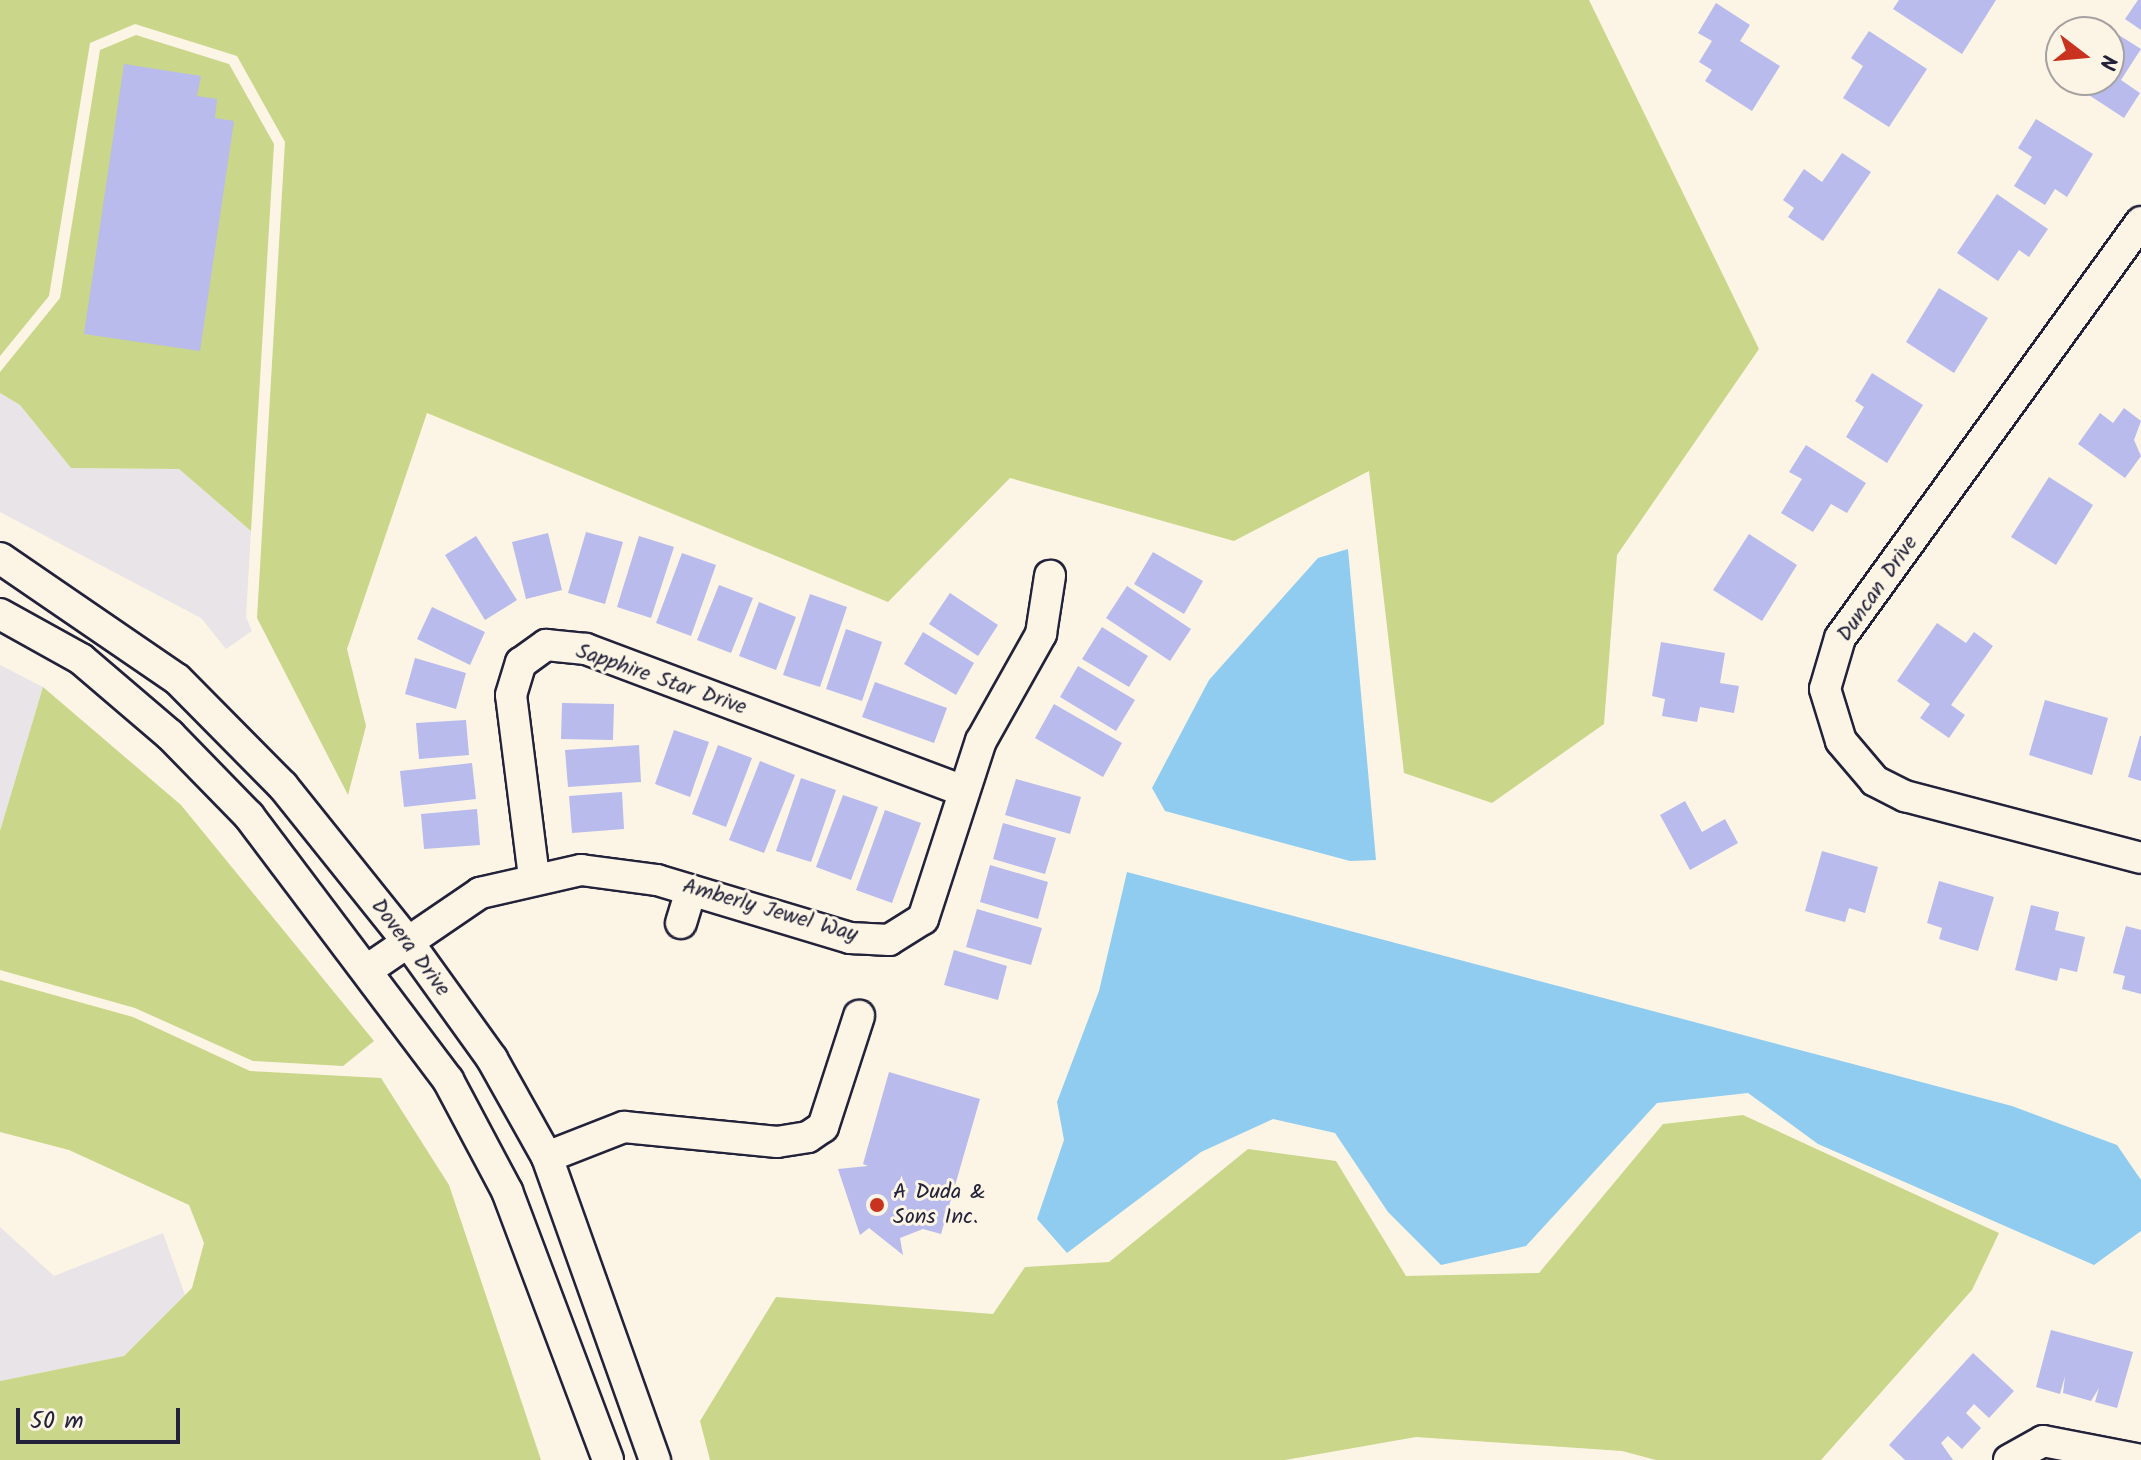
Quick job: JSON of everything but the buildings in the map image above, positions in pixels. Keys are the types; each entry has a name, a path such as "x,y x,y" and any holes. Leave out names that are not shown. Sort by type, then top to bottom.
{"street":[{"name":"Duncan Drive","path":"2141,222 1840,638 1825,689 1841,741 1875,781 1905,796 2141,858"},
{"name":"Dovera Drive","path":"0,558 177,679 283,786 408,942 492,1059 547,1157 655,1460"},
{"name":"Amberly Jewel Way","path":"367,970 480,893 534,877 581,870 691,890 850,938 889,940 923,919 962,790 1041,634 1050,576"},
{"path":"0,614 81,659 170,735 249,816 448,1080 507,1191 608,1460"},
{"name":"Sapphire Star Drive","path":"534,877 511,695 521,663 546,645 586,649 962,790"},
{"path":"681,923 691,890"},
{"path":"547,1157 624,1127 777,1142 808,1137 823,1127 859,1016"},
{"path":"2009,1460 2043,1441 2141,1460"}],"shaded area":[{"path":"0,393 20,405 71,468 179,469 251,531 246,617 252,631 226,649 201,618 0,512"},
{"path":"0,665 43,687 0,831"},
{"path":"0,1227 54,1276 163,1233 185,1295 124,1356 0,1381"}],"green space":[{"path":"0,0 1589,0 1759,349 1617,555 1604,724 1492,803 1404,773 1369,471 1234,541 1010,478 888,602 427,413 347,649 366,726 348,795 257,618 285,142 237,56 135,24 90,43 49,296 0,356"},
{"path":"136,35 229,64 274,144 251,531 179,469 71,468 20,405 0,393 0,372 60,298 100,50"},
{"path":"43,687 181,805 374,1041 343,1066 253,1061 135,1008 0,970 0,831"},
{"path":"0,980 133,1017 250,1071 381,1078 449,1185 541,1460 0,1460 0,1381 124,1356 192,1288 204,1243 189,1205 69,1150 0,1132"},
{"path":"1743,1115 1999,1233 1972,1290 1821,1460 1656,1460 1622,1451 1416,1437 1285,1460 710,1460 700,1421 776,1297 993,1314 1025,1267 1109,1262 1248,1149 1336,1161 1406,1276 1539,1273 1663,1124"}],"water":[{"path":"1348,549 1376,860 1350,861 1165,811 1152,788 1209,680 1318,558"},
{"path":"1127,872 2012,1106 2117,1145 2141,1180 2141,1231 2094,1265 1818,1144 1748,1093 1657,1103 1526,1246 1441,1265 1388,1212 1335,1133 1273,1119 1201,1152 1067,1253 1037,1219 1064,1140 1057,1102 1099,991"}],"place":[{"name":"A Duda & Sons Inc.","path":"877,1205"}]}
